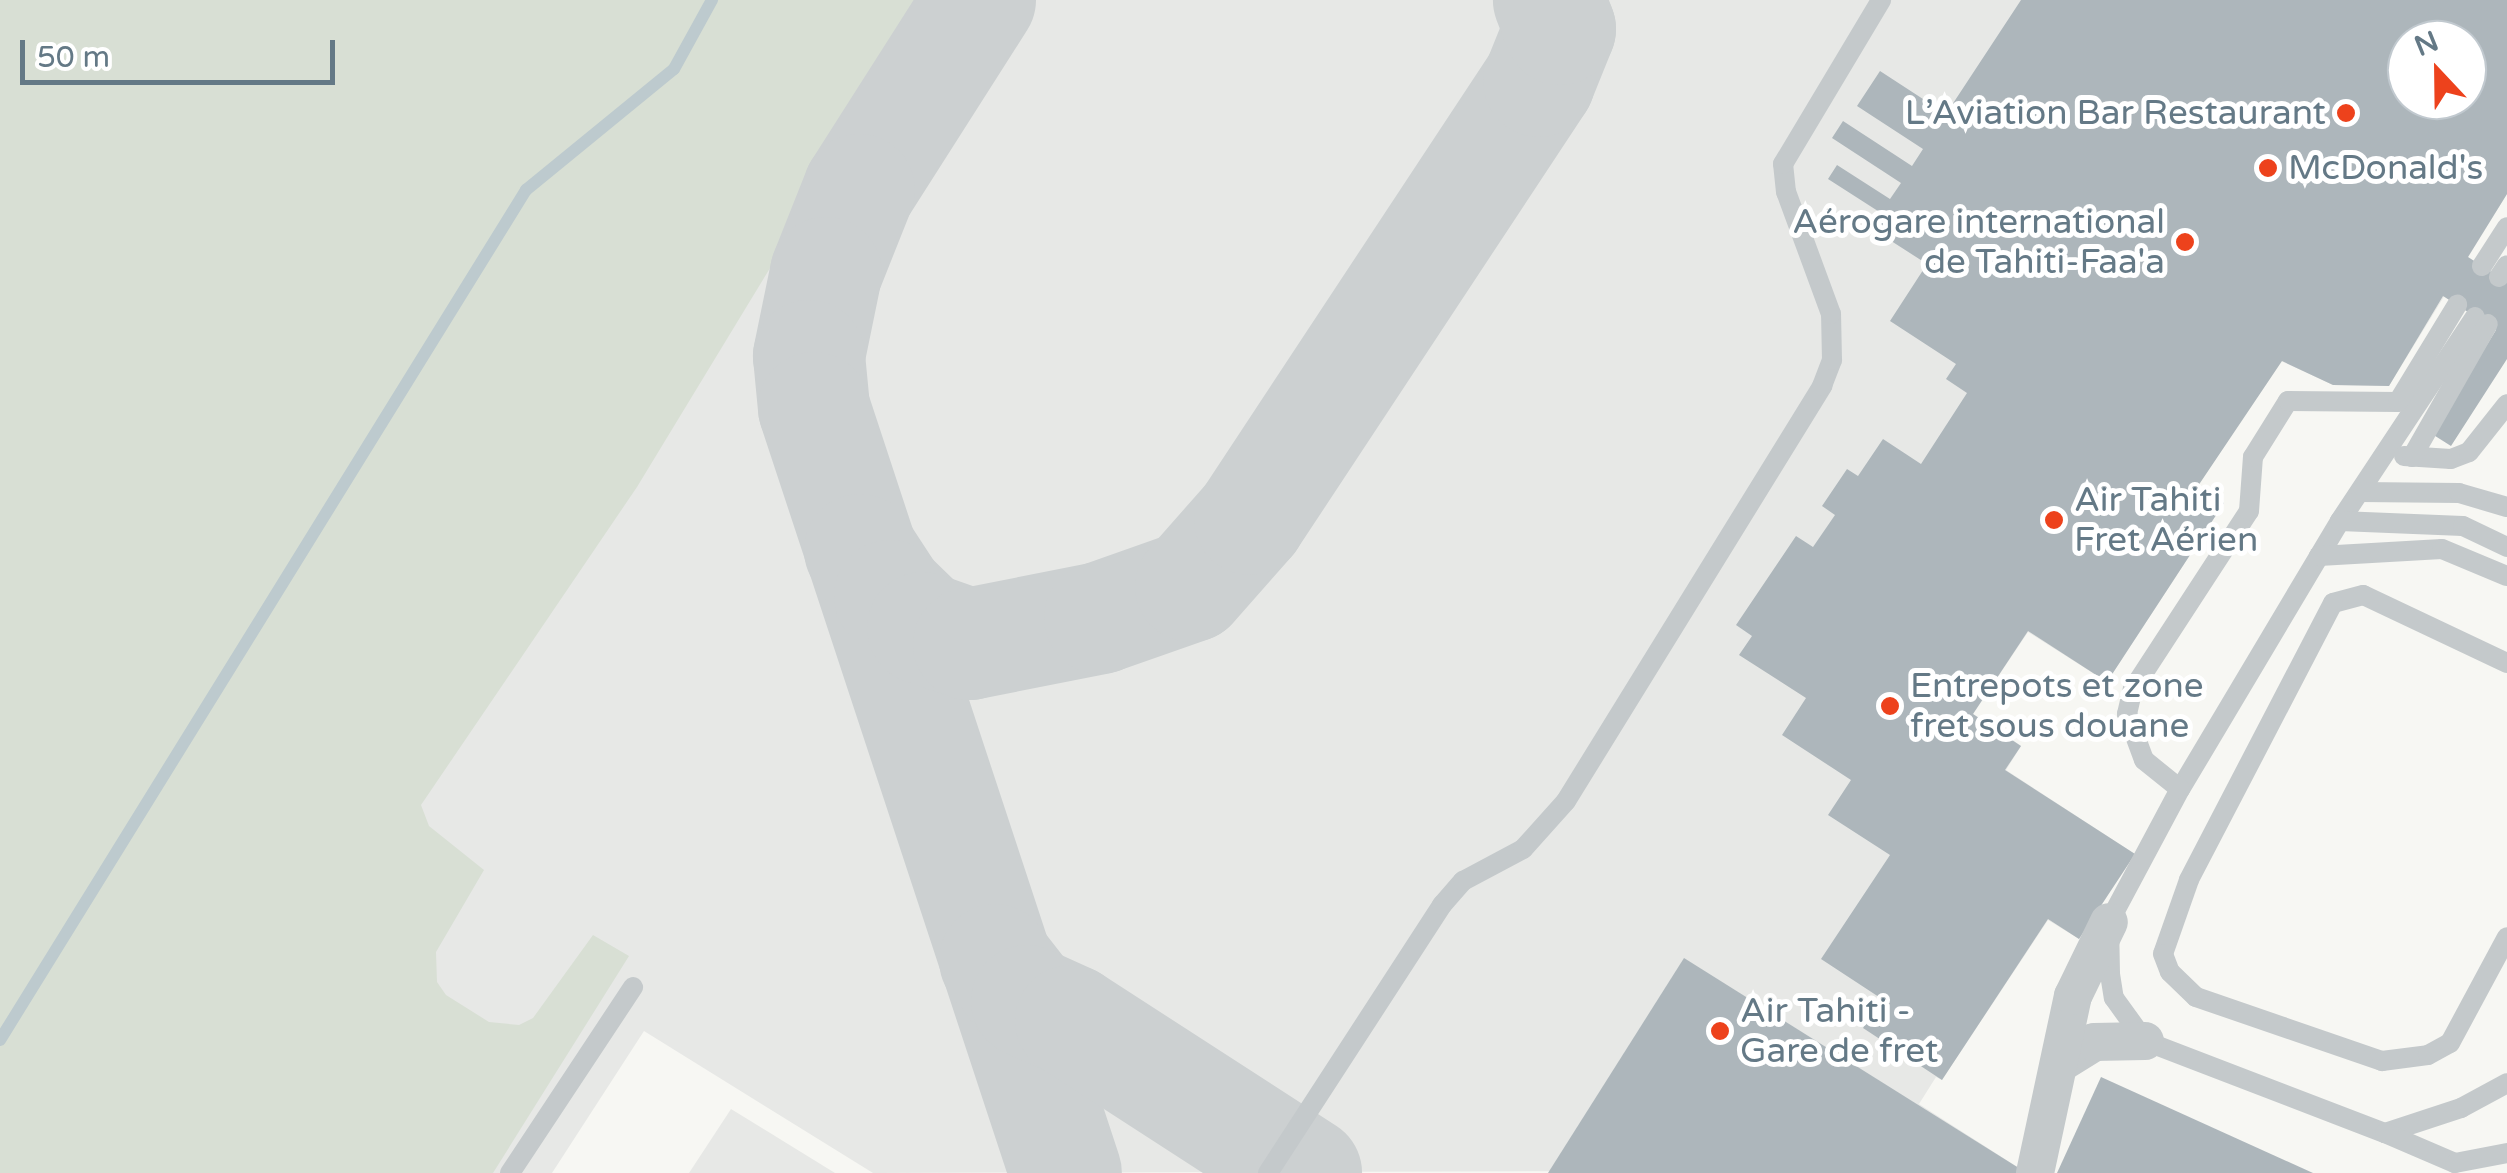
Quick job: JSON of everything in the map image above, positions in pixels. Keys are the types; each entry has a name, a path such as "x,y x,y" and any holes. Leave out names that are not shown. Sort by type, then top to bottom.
{"street":[{"path":"2035,1173 2073,996 2109,922"},
{"path":"2061,1063 2094,1042 2145,1040"}],"lane":[{"path":"1268,1173 1442,905 1463,881 1523,849 1566,800 1822,386 1832,360 1830,314 1786,192 1783,164 1881,0"},
{"path":"2496,269 2507,227"},
{"path":"2473,315 2319,556 2180,789 2109,922 2114,998 2145,1040 2455,1163 2507,1153"},
{"path":"2412,458 2473,315"},
{"path":"2180,789 2144,760 2126,714 2133,688 2249,511 2253,456 2288,401 2398,402 2473,315"},
{"path":"2387,452 2412,458 2451,459 2469,452 2507,404"},
{"path":"2361,492 2460,493 2507,507"},
{"path":"2340,521 2463,526 2507,547"},
{"path":"2319,556 2442,549 2507,576"},
{"path":"2507,663 2364,596 2334,603 2188,880 2163,954 2170,972 2196,996 2382,1061 2428,1055 2450,1044 2507,937"},
{"path":"510,1173 633,987"},
{"path":"2384,1134 2460,1108 2507,1083"}],"shaded area":[{"path":"0,0 2507,0 2507,194 2389,386 2333,385 2281,361 2198,485 2224,503 2107,682 2028,632 1973,714 2021,746 2006,770 2135,854 2079,939 2048,920 1942,1080 1936,1077 1919,1104 2022,1170 873,1173 644,1031 552,1173 0,1173"},
{"path":"0,0 933,0 637,487 421,805 429,826 484,870 436,952 437,982 446,995 489,1022 519,1025 533,1018 593,935 629,956 493,1173 0,1173"},
{"path":"731,1109 835,1173 689,1173"}],"building":[{"path":"2021,0 2507,0 2507,194 2468,257 2507,282 2507,359 2451,446 2432,434 2496,330 2443,296 2389,386 2333,385 2282,361 2198,486 2224,503 2107,682 2028,631 1973,714 2021,746 2005,770 2135,854 2079,939 2048,919 1942,1080 1863,1028 1882,999 1821,959 1890,855 1828,815 1851,780 1782,735 1806,698 1739,655 1752,636 1736,625 1796,536 1813,547 1835,515 1822,506 1847,469 1858,476 1883,439 1921,464 1967,393 1946,379 1956,364 1890,321 1927,264 1871,228 1881,213 1828,179 1837,165 1890,199 1901,183 1832,138 1843,121 1912,166 1923,149 1857,106 1880,71 1946,114"},
{"name":"Air Tahiti - Gare de fret","path":"1684,958 2022,1170 1548,1173"},
{"path":"2101,1077 2313,1173 2057,1173"}],"waterway":[{"path":"0,1040 526,190 674,69 712,0"}],"taxiway":[{"path":"980,0 859,190 826,273 809,356 814,408 1066,1173"},
{"path":"860,550 890,596 923,628 969,644 1100,618 1191,586 1250,519 1539,81 1560,29 1549,0"},
{"path":"995,960 1027,1001 1071,1021 1306,1173"}],"place":[{"name":"L’Aviation Bar Restaurant","path":"2346,113"},
{"name":"McDonald's","path":"2268,168"},
{"name":"Aérogare international de Tahiti-Faa'a","path":"2185,242"},
{"name":"Air Tahiti Fret Aérien","path":"2054,520"},
{"name":"Entrepots et zone fret sous douane","path":"1890,706"},
{"name":"Air Tahiti - Gare de fret","path":"1720,1031"}]}
